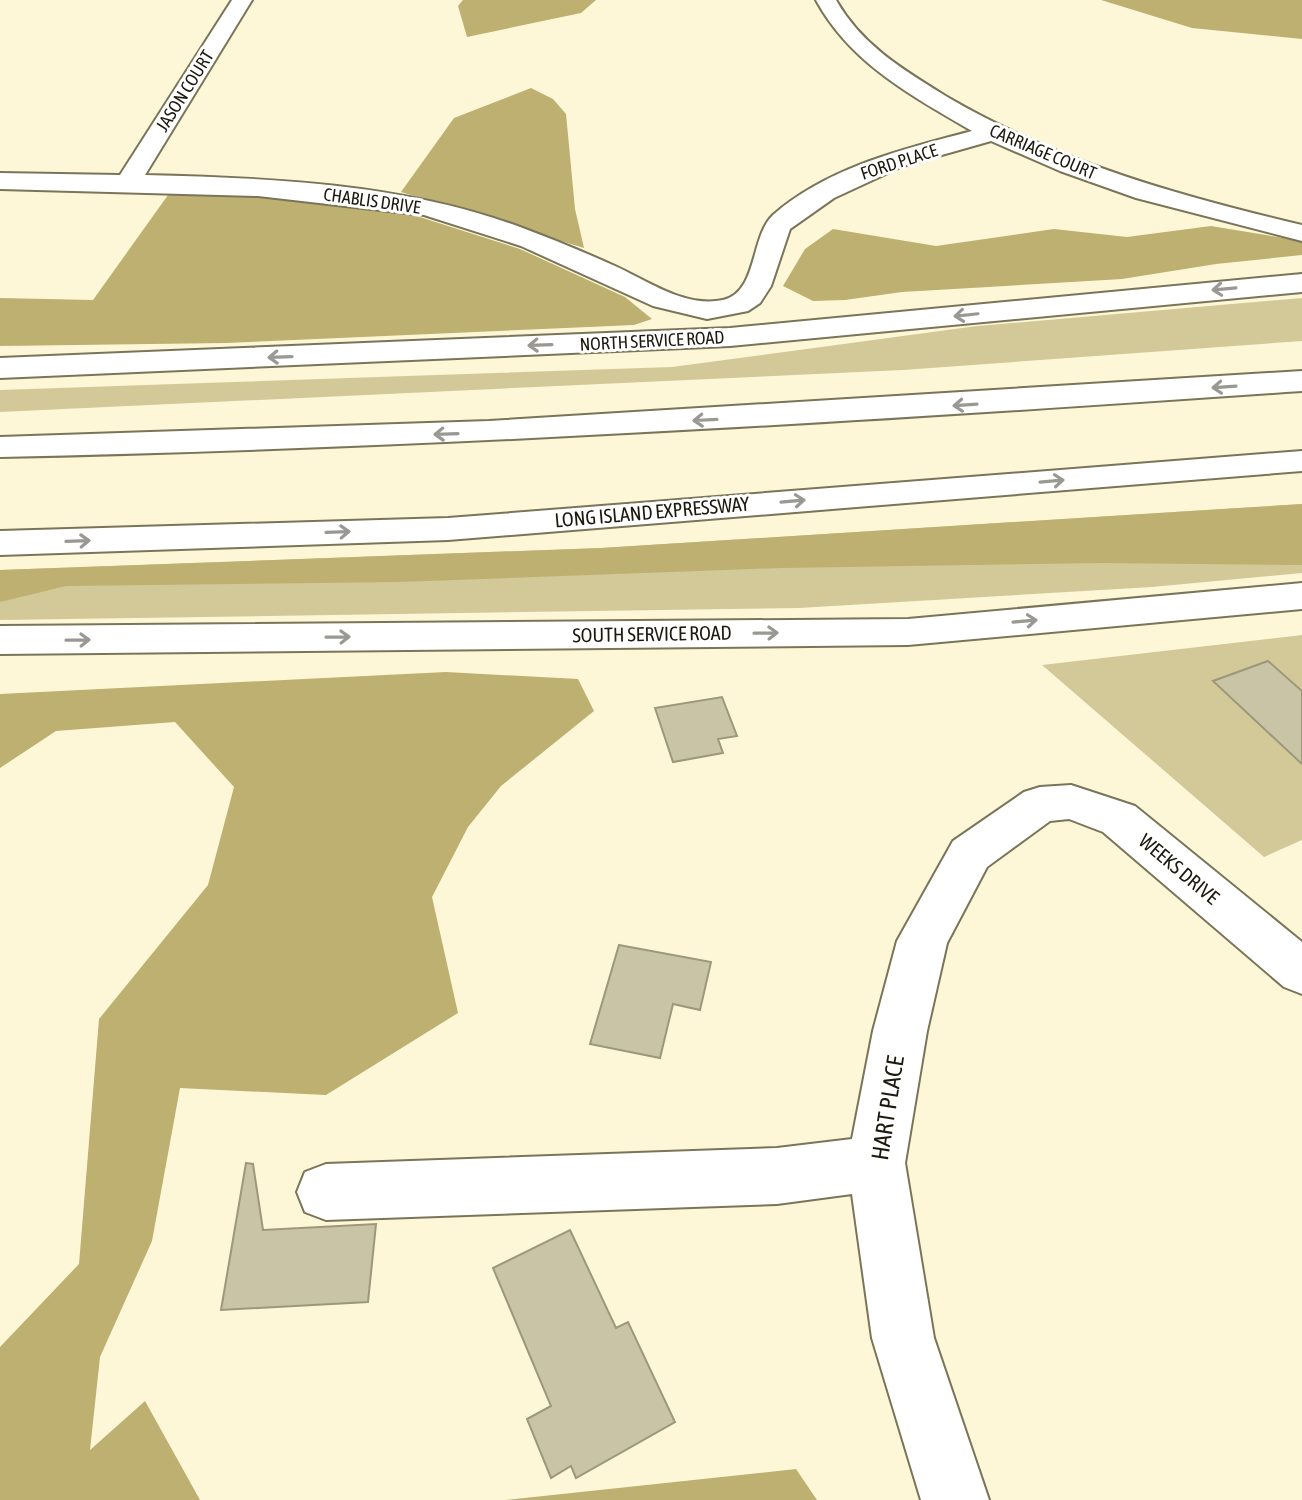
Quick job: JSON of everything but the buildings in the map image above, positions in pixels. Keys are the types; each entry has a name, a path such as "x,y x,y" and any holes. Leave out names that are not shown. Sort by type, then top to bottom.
{"main road":[{"name":"JASON COURT","path":"128,182 242,0"},
{"name":"CARRIAGE COURT","path":"826,0 835,19 857,46 901,78 993,133 1044,156 1103,177 1302,233"},
{"name":"FORD PLACE","path":"725,309 750,297 761,277 778,225 820,194 869,169 993,133"},
{"name":"CHABLIS DRIVE","path":"0,181 128,182 299,190 450,213 530,241 610,274 666,302 696,309 725,309"},
{"name":"NORTH SERVICE ROAD","path":"0,368 730,337 1302,283"},
{"path":"0,447 483,433 893,410 1302,381"},
{"name":"LONG ISLAND EXPRESSWAY","path":"0,543 448,529 1302,461"},
{"name":"SOUTH SERVICE ROAD","path":"0,640 908,632 1302,596"},
{"name":"WEEKS DRIVE","path":"1040,804 1071,802 1119,819 1302,972"},
{"name":"HART PLACE","path":"955,1500 903,1338 876,1163 900,1031 922,941 970,854 1040,804"},
{"path":"326,1192 777,1176 876,1163"}],"shaded area":[{"path":"463,0 596,0 581,13 467,37 458,6"},
{"path":"1101,0 1302,0 1302,39 1192,28"},
{"path":"531,88 553,99 566,114 575,209 584,248 401,192 454,118"},
{"path":"191,189 401,211 520,249 625,297 652,319 634,325 226,343 0,346 0,298 93,300 168,195"},
{"path":"1211,226 1302,241 1302,255 1216,264 1122,279 902,292 845,300 813,301 783,286 805,249 833,229 936,246 1054,229 1127,237"},
{"path":"1302,298 1302,341 903,370 0,412 0,390 672,367 977,326"},
{"path":"1302,504 1302,573 1152,587 799,608 0,620 0,570 601,548"},
{"path":"1302,504 1302,565 1102,563 781,568 399,582 66,586 0,602 0,570 601,548"},
{"path":"1302,635 1302,840 1264,857 1042,665"},
{"path":"446,672 578,679 594,711 501,786 468,827 432,897 458,1013 326,1095 180,1088 152,1241 100,1357 90,1450 145,1401 200,1500 0,1500 0,1347 79,1264 99,1019 208,885 234,787 175,722 56,731 0,768 0,694"},
{"path":"796,1469 817,1500 506,1500"}]}
